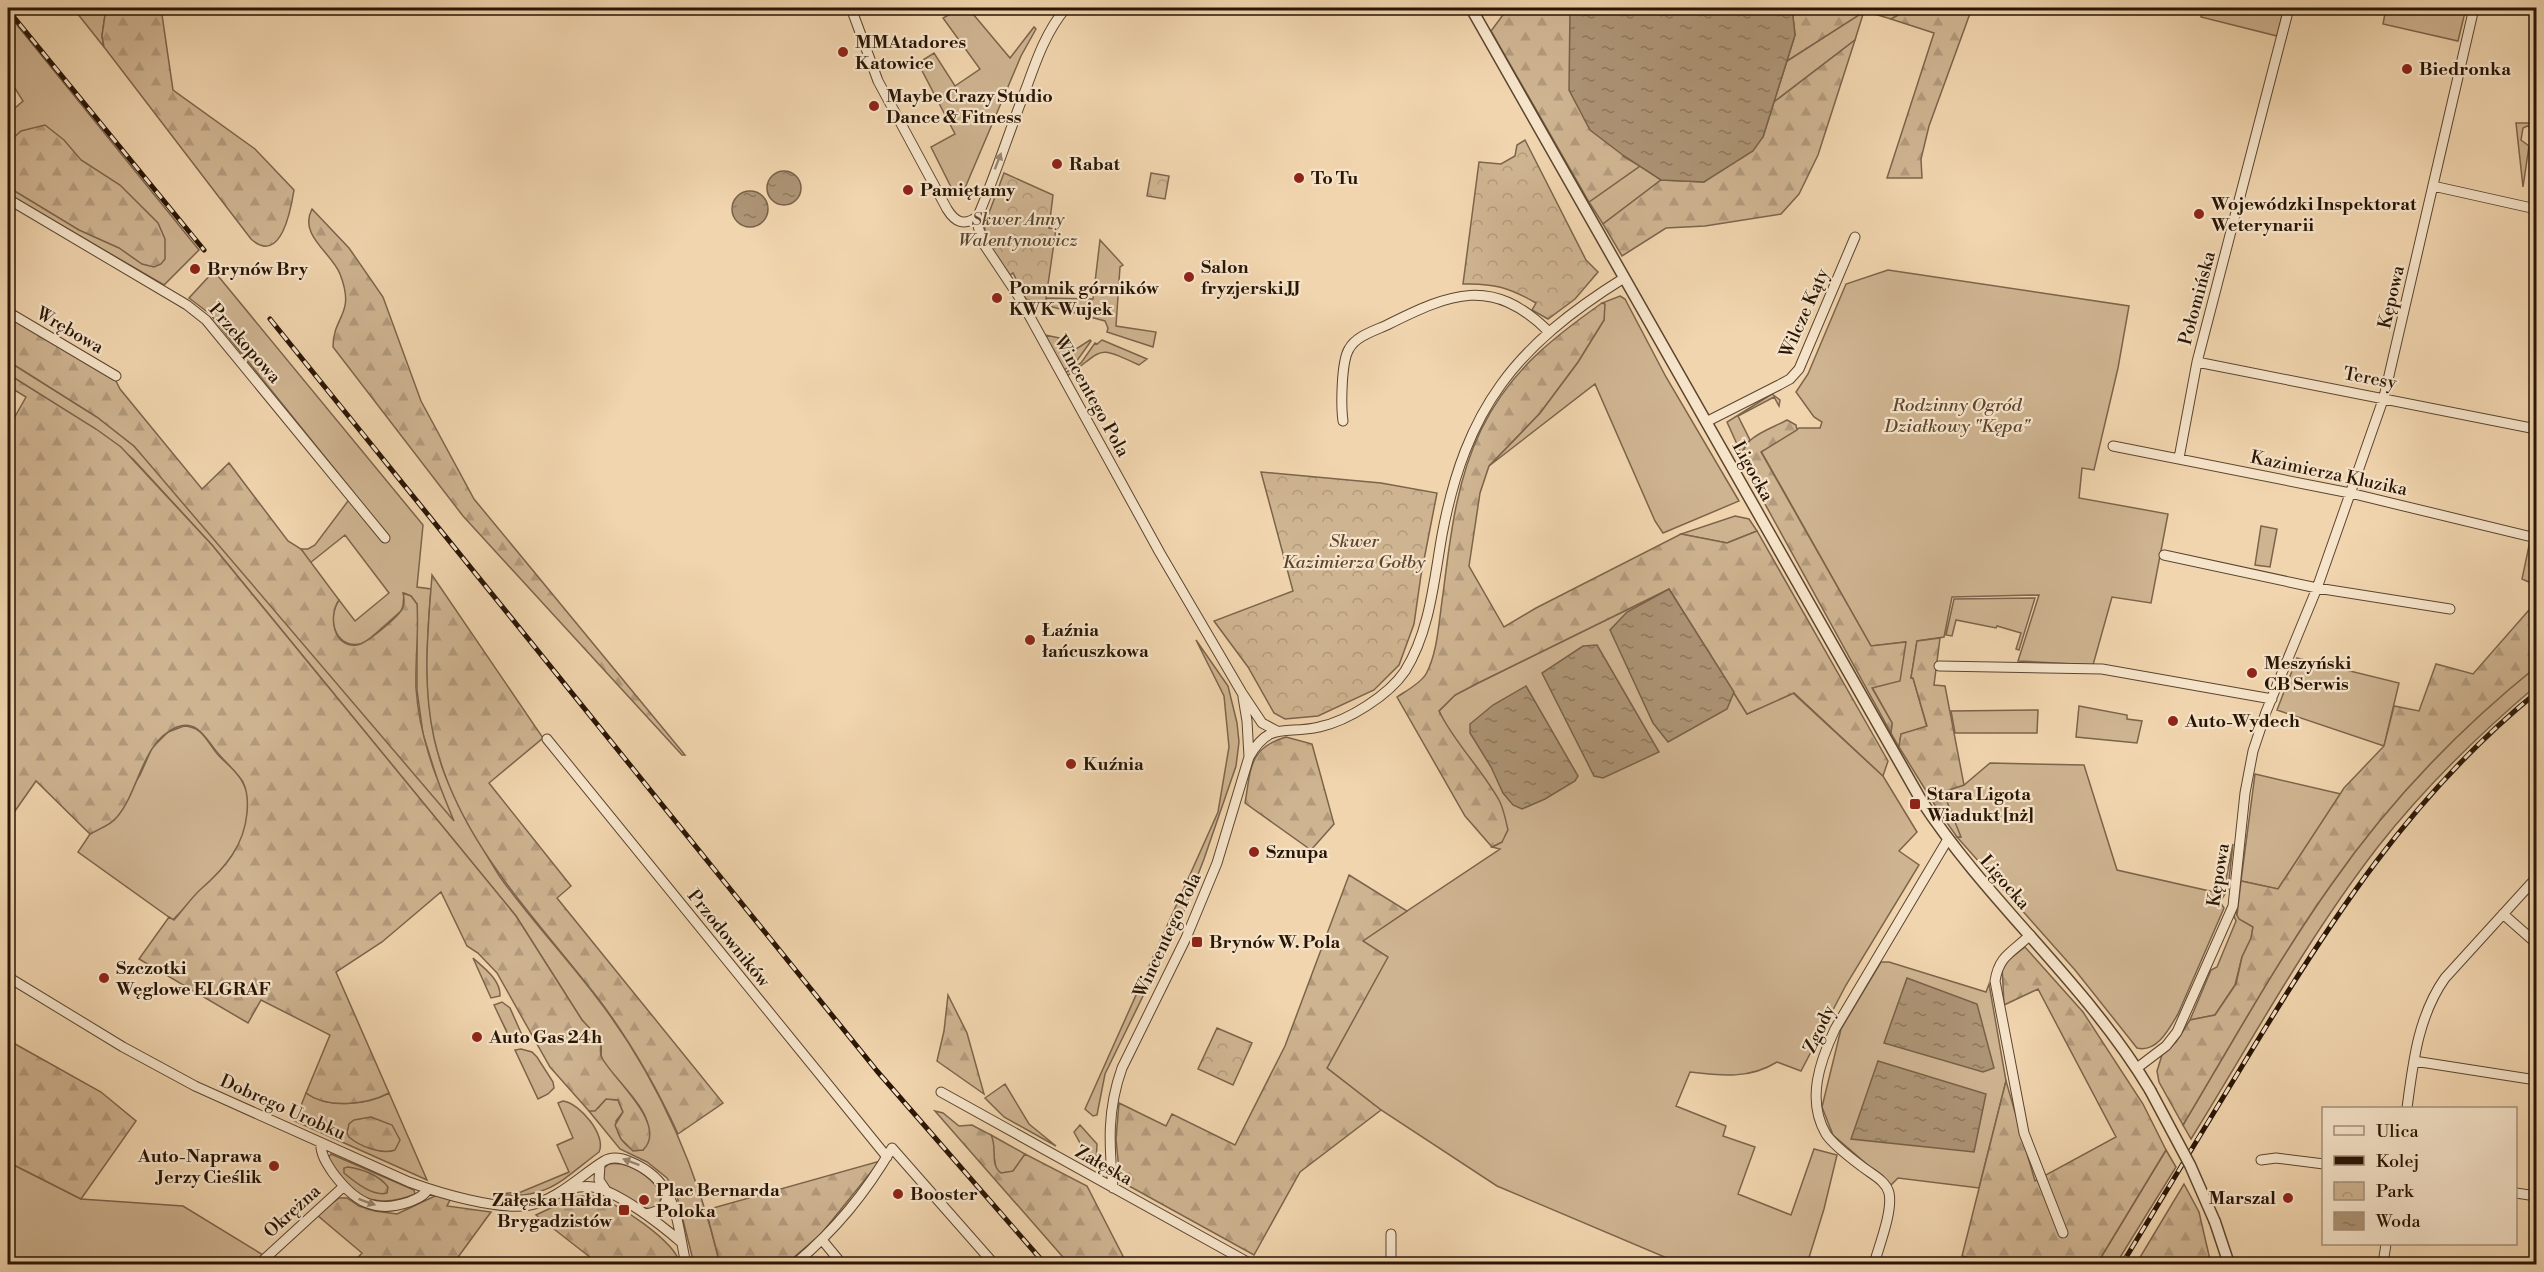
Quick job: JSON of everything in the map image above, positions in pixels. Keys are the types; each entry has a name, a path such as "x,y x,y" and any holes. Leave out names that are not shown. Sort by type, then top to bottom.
{"street":[{"path":"851,8 878,81 946,210 953,219 959,222 970,221 978,216 1042,47 1058,17 1066,8"},
{"name":"Ligocka","path":"1471,8 1898,763 1948,839 1980,880 2092,1006 2137,1068 2184,1153 2215,1222 2229,1264"},
{"name":"Połomińska","path":"2179,458 2197,362 2289,8"},
{"name":"Kępowa","path":"2137,1068 2166,1046 2177,1032 2233,906 2245,793 2253,751 2317,588 2384,397 2474,8"},
{"path":"2433,186 2536,209"},
{"name":"Przekopowa","path":"8,199 187,305 206,320 385,538"},
{"name":"Wincentego Pola","path":"978,216 978,226 983,243 1019,297 1142,520 1242,693 1262,723 1277,731"},
{"name":"Wilcze Kąty","path":"1706,422 1785,382 1799,369 1855,237"},
{"path":"1249,757 1258,742 1277,731 1312,729 1330,724 1377,698 1396,683 1405,672 1423,629 1453,486 1470,437 1488,404 1511,371 1548,331 1624,278"},
{"path":"1343,422 1347,351 1354,341 1394,321 1461,295 1478,293 1509,301 1532,315 1548,331"},
{"name":"Wrębowa","path":"8,312 116,376"},
{"name":"Teresy","path":"2197,362 2384,397 2536,429"},
{"name":"Kazimierza Kluzika","path":"2113,446 2350,493 2536,538"},
{"path":"2164,555 2317,588 2450,609"},
{"path":"1939,666 2102,669 2272,699"},
{"name":"Wincentego Pola","path":"1113,1188 1109,1133 1115,1089 1122,1068 1199,908 1217,863 1249,757 1247,721 1242,693"},
{"name":"Przodowników","path":"547,739 887,1157"},
{"name":"Zgody","path":"1874,1264 1887,1215 1889,1195 1880,1179 1827,1136 1818,1116 1817,1080 1823,1056 1834,1029 1948,839"},
{"path":"2407,1107 2422,1024 2436,990 2536,878"},
{"path":"2503,914 2536,943"},
{"name":"Ligocka","path":"2030,935 1997,966 1995,981 2024,1133 2063,1233"},
{"name":"Dobrego Urobku","path":"8,977 139,1056 220,1098 428,1189 519,1207 539,1203 563,1191 585,1186 607,1192 645,1214 681,1242"},
{"path":"2414,1061 2536,1080"},
{"name":"Załęska","path":"941,1092 1251,1264"},
{"path":"321,1143 326,1163 343,1187 362,1201 387,1207 417,1199 428,1189"},
{"path":"795,1264 823,1241 842,1221 892,1148 994,1264"},
{"path":"2261,1160 2276,1158 2322,1164"},
{"name":"Dobrego Urobku","path":"563,1191 574,1180 607,1159 625,1159 656,1176 669,1191"},
{"path":"600,1164 600,1180 607,1192"},
{"name":"Okrężna","path":"264,1263 343,1187"},
{"path":"645,1214 662,1209 669,1191"},
{"path":"669,1191 686,1264"},
{"path":"2517,1193 2536,1196"},
{"path":"1391,1234 1391,1264"},
{"path":"823,1241 842,1264"},
{"path":"2383,1264 2386,1245"}],"green space":[{"path":"73,8 106,8 102,36 104,47"},
{"path":"106,8 161,8 173,90 255,149 294,190 283,232 270,245 261,245 251,239 104,47 102,36"},
{"path":"961,8 968,8 1010,58 1034,27 1036,29 1021,56 962,195 955,195 931,147 955,134 918,63 934,53 955,86 980,69 943,18"},
{"path":"1508,8 1573,8 1570,11 1623,156 1640,166 1589,202 1491,31"},
{"path":"1792,8 1870,8 1787,61 1795,35"},
{"path":"1870,8 1911,8 1891,19 1864,11"},
{"path":"1911,8 1972,8 1929,126 1921,159 1922,178 1887,178 1934,33 1891,19"},
{"path":"2204,8 2284,8 2277,36 2201,17"},
{"path":"2386,8 2466,8 2458,41 2383,24"},
{"path":"1864,11 1855,40 1774,102 1787,61"},
{"path":"8,14 199,250 164,285 8,194 8,114 23,101 8,77"},
{"path":"1855,40 1818,155 1799,194 1781,214 1705,226 1666,228 1622,256 1603,224 1661,180 1704,182 1763,137 1774,102"},
{"path":"2516,123 2536,123 2536,129 2527,126 2523,128 2521,140 2529,146 2523,187"},
{"path":"45,125 64,140 81,160 120,185 158,223 165,239 165,259 161,264 154,267 142,264 119,248 79,230 8,187 8,143 21,131"},
{"path":"1525,140 1586,260 1598,272 1575,299 1548,319 1532,310 1536,303 1518,294 1484,284 1463,284 1479,162 1501,164 1515,156 1517,145"},
{"path":"1640,166 1661,180 1603,224 1589,202"},
{"name":"Skwer Anny Walentynowicz","path":"1004,173 1053,195 1049,228 1056,229 1045,305 1026,299 1013,273 1009,276 990,246 984,226"},
{"path":"1151,173 1169,176 1165,199 1147,196"},
{"path":"312,209 349,248 383,297 421,401 474,499 685,755 682,755 463,516 333,347 336,328 345,307 346,298 336,266 309,227"},
{"path":"1100,240 1123,265 1120,267 1116,326 1156,332 1153,347 1107,332 1105,321 1045,305 1047,298 1093,299"},
{"name":"Rodzinny Ogród Działkowy \"Kępa\"","path":"1888,270 2129,306 2118,368 2094,470 2082,468 2079,498 2168,514 2151,603 2112,597 2093,665 2018,661 2039,595 1952,597 1944,637 1917,641 1911,678 1913,678 1927,727 1901,734 1899,747 1891,733 1892,723 1872,687 1905,642 1871,646 1761,451 1799,428 1820,428 1822,422 1814,417 1796,392 1808,374 1846,284"},
{"path":"214,271 423,525 417,587 431,589 427,654 428,697 435,739 445,774 472,830 500,877 597,998 639,1059 687,1158 711,1228 720,1264 694,1264 677,1196 667,1178 647,1162 620,1149 589,1111 598,1108 606,1099 618,1100 623,1112 616,1121 620,1137 632,1149 643,1150 648,1137 648,1125 643,1113 602,1059 598,1038 582,1020 516,916 212,545 133,459 108,438 8,374 8,361 97,417 134,446 439,785 423,734 417,690 417,604 411,596 404,593 401,611 366,642 356,645 348,643 342,640 337,633 333,617 339,600 355,621 389,593 345,535 310,563 301,549 308,549 315,545 354,493 210,314 189,298"},
{"path":"1620,296 1625,299 1666,377 1739,501 1663,533 1655,521 1595,384 1489,466 1540,413 1578,362 1604,320 1604,304 1602,303"},
{"path":"1602,303 1605,304 1604,320 1578,362 1540,413 1489,466 1480,493 1469,566 1504,627 1536,608 1681,534 1727,543 1757,531 1888,761 1883,776 1794,693 1747,714 1669,589 1455,695 1439,711 1501,805 1508,830 1502,842 1492,847 1465,816 1397,697 1424,677 1433,656 1438,635 1455,510 1472,449 1481,430 1505,391 1533,358"},
{"path":"8,314 114,377 120,389 202,489 229,463 288,541 301,549 339,600 334,622 335,630 343,641 349,645 357,645 368,640 401,611 404,603 403,593 411,596 417,604 416,688 421,723 435,773 454,821 134,446 97,417 8,361"},
{"path":"1045,335 1064,339 1073,351 1091,341 1076,362 1064,370"},
{"path":"1102,340 1147,359 1139,365 1114,354 1100,353 1067,376 1065,373 1081,363 1095,343"},
{"path":"8,374 121,447 212,545 516,916 582,1020 601,1040 602,1058 644,1115 649,1128 649,1140 643,1150 633,1151 621,1139 615,1125 623,1112 618,1100 606,1099 595,1111 589,1111 550,1067 497,973 478,953 467,946 441,892 382,942 336,972 389,1093 369,1100 347,1104 335,1103 306,1093 330,1035 261,1000 248,1023 139,959 169,917 174,920 194,896 218,873 232,855 245,825 247,801 243,782 194,727 183,725 165,734 148,755 125,806 114,820 101,829 90,834 36,781 8,821 8,429 26,397 8,386"},
{"path":"1772,394 1780,400 1779,406 1774,397 1738,416 1750,440 1741,453 1727,422"},
{"path":"1787,420 1796,425 1797,430 1761,452 1871,646 1906,642 1900,681 1872,688 1892,723 1891,733 1743,464 1745,447 1749,441"},
{"name":"Skwer Kazimierza Gołby","path":"1261,472 1381,483 1437,493 1414,624 1399,665 1374,690 1318,716 1285,719 1274,713 1248,667 1214,621 1293,591"},
{"path":"1735,516 1749,519 1757,531 1727,543 1681,534"},
{"path":"2261,526 2277,529 2270,567 2255,565"},
{"path":"2530,541 2536,543 2536,585 2522,579"},
{"path":"432,575 543,738 489,783 571,886 557,898 723,1103 678,1134 661,1098 620,1029 501,876 479,844 460,810 445,775 430,718 427,657"},
{"path":"1669,589 1747,714 1793,693 1883,776 1917,832 1899,851 1919,865 1846,985 1801,1071 1777,1062 1746,1074 1690,1072 1676,1106 1726,1126 1723,1136 1755,1147 1738,1194 1791,1215 1814,1149 1837,1155 1807,1264 1681,1264 1497,1186 1381,1110 1327,1068 1387,957 1362,941 1500,849 1492,847 1502,842 1485,781 1448,730 1439,711 1455,695"},
{"path":"2035,598 2019,650 2016,649 2021,633 1997,626 1996,628 1956,620 1952,636 1946,635 1954,599"},
{"path":"2536,602 2536,667 2452,742 2376,825 2331,885 2292,943 2183,1125 2159,1082 2157,1071 2162,1055 2176,1042 2190,1020 2215,1015 2236,984 2242,957 2251,938 2253,927 2239,919 2237,915 2241,881 2278,889 2344,788 2384,746 2394,706 2419,711 2436,664 2473,674"},
{"path":"1940,638 1934,685 1945,686 1964,785 1943,792 1961,837 1957,837 1936,807 1899,747 1901,734 1927,726 1913,678 1911,678 1917,641"},
{"path":"1196,640 1228,686 1239,742 1236,766 1182,916 1105,1074 1097,1115 1093,1116 1085,1109 1218,812 1229,747 1224,696"},
{"path":"2297,658 2399,683 2384,746 2277,710"},
{"path":"2536,667 2536,686 2493,724 2433,783 2395,826 2351,883 2303,954 2191,1139 2183,1125 2292,943 2331,885 2376,825 2426,768 2507,691"},
{"path":"2079,706 2127,715 2127,719 2142,721 2137,743 2076,737"},
{"path":"2038,710 2037,733 1955,733 1951,711"},
{"path":"184,726 197,729 237,773 244,785 249,805 247,824 229,860 173,920 78,852 90,834 110,823 140,775 152,748 168,732"},
{"path":"1286,737 1312,744 1334,824 1311,850 1245,803 1251,771 1258,754 1264,747"},
{"path":"1990,763 2084,765 2117,870 2223,894 2233,844 2228,889 2220,902 2224,908 2178,1014 2162,1038 2151,1047 2137,1048 2075,970 1957,837 1960,837 1943,791 1964,785"},
{"path":"2255,774 2341,794 2278,889 2241,881"},
{"path":"1349,875 1407,911 1363,941 1388,957 1327,1068 1381,1110 1300,1172 1254,1255 1120,1181 1116,1139 1119,1103 1166,1126 1172,1114 1235,1145 1285,1046"},
{"path":"2236,910 2237,915 2253,927 2235,985 2215,1015 2190,1020 2211,970 2217,967 2236,921 2234,916"},
{"path":"2025,947 2083,1012 2143,1104 2166,1150 2097,1264 1995,1264 1962,1256 2006,1081 2035,1181 2116,1137 2038,989 2004,1005 2002,965"},
{"path":"473,958 495,980 500,996 491,998"},
{"path":"1881,962 1889,962 1986,992 1989,984 2006,1081 1979,1188 1898,1178 1891,1185 1833,1135 1822,1107 1841,1029"},
{"path":"948,995 967,1033 984,1094 937,1061 944,1031"},
{"path":"502,1002 510,1008 522,1035 512,1043 494,1005"},
{"path":"1217,1028 1252,1043 1233,1085 1198,1069"},
{"path":"8,1040 101,1092 136,1121 81,1199 8,1162"},
{"path":"515,1050 532,1052 537,1057 553,1082 554,1088 538,1099"},
{"path":"1005,1084 1029,1124 1056,1146 1004,1117 985,1098"},
{"path":"306,1093 325,1101 347,1104 389,1093 427,1180 295,1121"},
{"path":"563,1101 577,1108 596,1129 600,1145 599,1152 563,1179 541,1191 514,1195 497,1194 521,1192 569,1172 557,1145 573,1138 558,1103"},
{"path":"935,1111 943,1113 959,1126 972,1125 991,1135 995,1165 1001,1173 1013,1171 1025,1154 1087,1186 1127,1264 1069,1264"},
{"path":"371,1117 392,1125 400,1140 395,1150 371,1149 349,1137 347,1133 349,1124 354,1120"},
{"path":"1080,1125 1097,1144 1096,1164 1090,1161 1074,1132"},
{"path":"991,1135 1025,1154 1013,1172 1001,1173 996,1169"},
{"path":"2166,1150 2176,1167 2116,1264 2097,1264"},
{"path":"331,1154 414,1190 415,1194 390,1201 365,1198 345,1182 328,1158"},
{"path":"880,1161 821,1234 786,1264 720,1264 706,1210"},
{"path":"8,1162 81,1199 183,1206 263,1255 264,1264 8,1264"},
{"path":"609,1164 624,1165 639,1171 661,1193 660,1204 651,1209 645,1208 609,1187 602,1179 604,1168"},
{"path":"344,1168 364,1171 380,1179 388,1187 387,1193 376,1193 359,1184 344,1173"},
{"path":"2184,1184 2199,1212 2211,1264 2136,1264"},
{"path":"437,1195 451,1198 447,1206 491,1212 453,1264 352,1264 362,1253 317,1215 339,1198 347,1198 359,1206 375,1211 397,1214"},
{"path":"593,1196 603,1199 630,1214 668,1245 680,1264 586,1264 591,1258 536,1215 574,1197"}],"water":[{"path":"1573,8 1792,8 1795,35 1763,137 1753,151 1704,182 1661,180 1590,130 1569,90 1570,11"},
{"path":"784,171 796,176 801,188 796,200 784,205 772,200 767,188 772,176"},
{"path":"750,191 762,197 768,209 762,221 750,227 738,221 732,209 738,197"},
{"path":"1669,589 1734,692 1727,709 1668,742 1653,723 1610,630 1627,612"},
{"path":"1597,645 1659,752 1603,778 1594,776 1542,673 1583,646"},
{"path":"1526,686 1578,776 1575,781 1545,799 1522,809 1513,805 1503,793 1491,767 1470,733 1470,724 1493,705"},
{"path":"1907,978 1977,1004 1994,1068 1983,1072 1884,1043"},
{"path":"1878,1061 1986,1094 1974,1152 1851,1139"}],"railway":[{"path":"8,10 204,250"},
{"path":"270,319 877,1071 1045,1264"},
{"path":"2122,1264 2278,1007 2342,909 2376,862 2450,774 2491,732 2536,693"}],"place":[{"name":"MMAtadores Katowice","path":"843,52"},
{"name":"Biedronka","path":"2407,69"},
{"name":"Maybe Crazy Studio Dance & Fitness","path":"874,106"},
{"name":"Rabat","path":"1057,164"},
{"name":"To Tu","path":"1299,178"},
{"name":"Pamiętamy","path":"908,190"},
{"name":"Wojewódzki Inspektorat Weterynarii","path":"2199,214"},
{"name":"Brynów Bry","path":"195,269"},
{"name":"Salon fryzjerski JJ","path":"1189,277"},
{"name":"Pomnik górników KWK Wujek","path":"997,298"},
{"name":"Łaźnia łańcuszkowa","path":"1030,640"},
{"name":"Meszyński CB Serwis","path":"2252,673"},
{"name":"Auto-Wydech","path":"2173,721"},
{"name":"Kuźnia","path":"1071,764"},
{"name":"Stara Ligota Wiadukt [nż]","path":"1915,804"},
{"name":"Sznupa","path":"1254,852"},
{"name":"Brynów W. Pola","path":"1197,942"},
{"name":"Szczotki Węglowe ELGRAF","path":"104,978"},
{"name":"Auto Gas 24h","path":"477,1037"},
{"name":"Auto-Naprawa Jerzy Cieślik","path":"274,1166"},
{"name":"Booster","path":"898,1194"},
{"name":"Marszal","path":"2288,1198"},
{"name":"Plac Bernarda Poloka","path":"644,1200"},
{"name":"Załęska Hałda Brygadzistów","path":"624,1210"}]}
